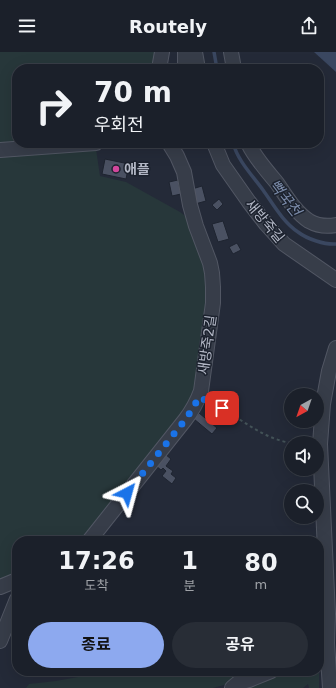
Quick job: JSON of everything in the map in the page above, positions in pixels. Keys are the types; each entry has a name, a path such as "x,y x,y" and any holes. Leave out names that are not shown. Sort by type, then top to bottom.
{"street":[{"path":"160,64 162,52"},
{"path":"185,52 185,64"},
{"path":"195,52 197,64"},
{"path":"230,52 233,64"},
{"path":"0,150 27,148"},
{"name":"새방죽2길","path":"93,536 185,420 199,397 202,384 213,302 210,263 190,205 184,172 172,148"},
{"name":"새방죽길","path":"216,148 223,165 249,202 284,244 336,280"},
{"path":"251,148 300,213 310,221 320,226 336,225"},
{"path":"324,639 328,614 320,444 323,404 336,348"},
{"path":"0,588 12,582"},
{"path":"0,641 12,611"},
{"path":"324,651 330,688"},
{"path":"232,688 238,684 261,676"}],"path":[{"path":"199,397 222,408 264,434 280,442 284,442"}],"shaded area":[{"path":"0,52 159,52 157,64 12,64 12,144 0,148"},
{"path":"96,149 100,176 126,182 188,218 193,225 210,286 194,398 88,536 12,536 12,579 0,585 0,154"},
{"path":"84,676 254,676 213,688 26,688 29,684"},
{"path":"266,676 319,676 319,688 309,688 308,684 303,688 239,688"}],"water":[{"path":"314,52 336,52 336,72"}],"building":[{"path":"105,159 129,164 126,179 102,174"},
{"path":"178,180 181,194 172,196 169,182"},
{"path":"202,186 206,201 195,204 192,189"},
{"path":"219,199 223,204 217,210 212,205"},
{"path":"223,221 229,239 218,242 212,224"},
{"path":"237,243 241,250 233,254 229,247"},
{"path":"199,413 217,428 212,434 194,419"},
{"path":"165,454 171,459 166,466 173,471 171,474 176,478 172,484 162,476 166,471 163,468 161,470 156,466"}],"waterway":[{"name":"뻑꾹천","path":"214,52 216,64"},
{"name":"뻑꾹천","path":"234,148 250,173 293,228 302,235 311,239 327,244 336,244"}],"place":[{"name":"애플","path":"116,169"}],"route":[{"path":"127,493 185,420 199,397 222,408"}]}
